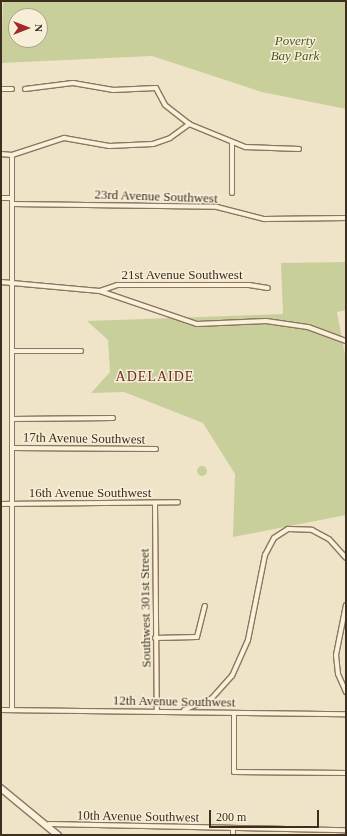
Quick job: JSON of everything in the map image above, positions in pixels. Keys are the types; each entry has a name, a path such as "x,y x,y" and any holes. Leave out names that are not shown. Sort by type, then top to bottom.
{"main road":[{"path":"1,788 49,824 58,835"}],"street":[{"path":"26,89 73,84 113,90 158,88 165,105 189,124 232,143 252,148 299,149"},
{"path":"1,89 12,89"},
{"path":"1,154 12,155 64,138 109,146 153,144 170,138 189,124"},
{"path":"232,143 232,192"},
{"path":"12,155 12,710"},
{"path":"1,198 12,198"},
{"name":"23rd Avenue Southwest","path":"12,204 217,208 264,219 346,218"},
{"name":"21st Avenue Southwest","path":"1,282 100,291 122,284 253,285 268,288"},
{"path":"100,291 197,324 266,321 308,327 346,341"},
{"path":"12,351 80,351"},
{"path":"12,419 113,418"},
{"name":"17th Avenue Southwest","path":"12,448 156,449"},
{"name":"16th Avenue Southwest","path":"1,504 178,502"},
{"name":"Southwest 301st Street","path":"155,503 155,638 157,712"},
{"path":"172,712 204,703 227,684 248,640 270,544 288,529 312,530 329,539 346,558"},
{"path":"346,605 336,655 338,674 346,692"},
{"path":"155,638 197,637 204,606"},
{"name":"12th Avenue Southwest","path":"1,710 346,714"},
{"path":"234,713 234,772 346,773"},
{"name":"10th Avenue Southwest","path":"49,824 346,830"},
{"path":"233,828 233,835"}],"green space":[{"name":"Poverty Bay Park","path":"3,1 346,1 346,109 262,92 152,56 1,63"},
{"path":"346,262 346,310 337,312 346,360 346,515 233,537 235,474 203,423 124,392 91,393 110,372 108,340 87,321 283,314 281,263"},
{"path":"202,466 207,471 202,476 197,471"}],"district":[{"name":"ADELAIDE","path":"155,377"}]}
